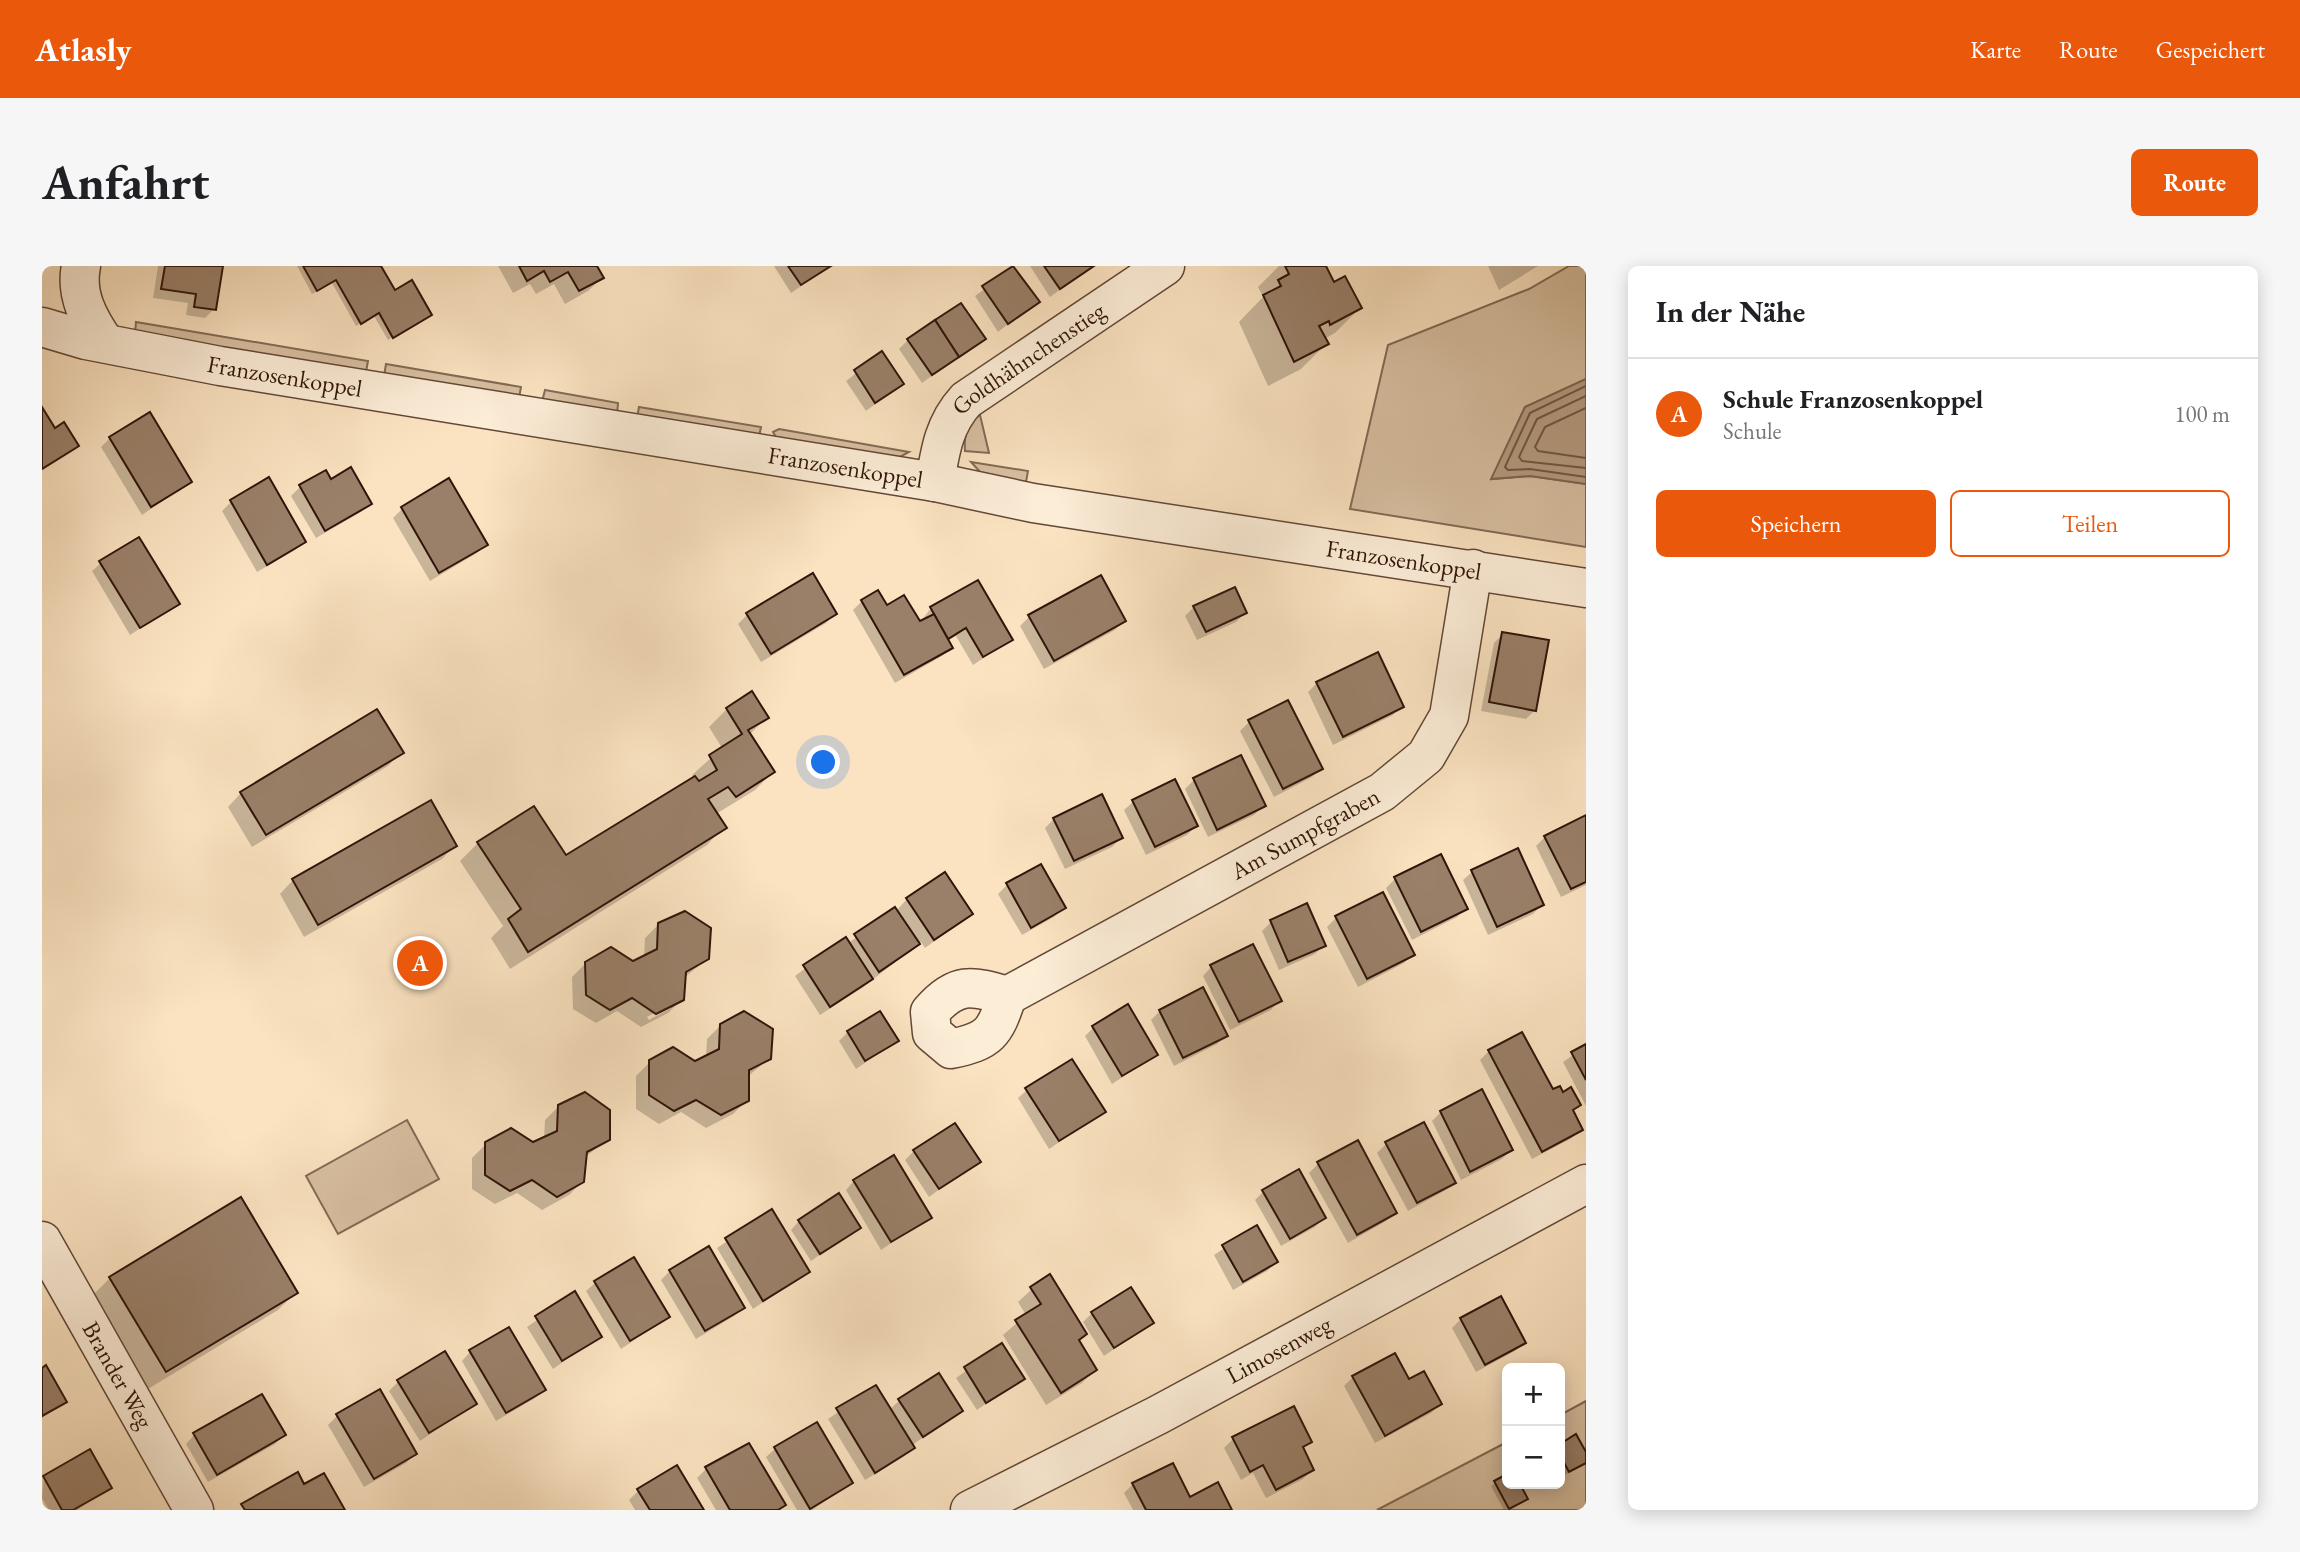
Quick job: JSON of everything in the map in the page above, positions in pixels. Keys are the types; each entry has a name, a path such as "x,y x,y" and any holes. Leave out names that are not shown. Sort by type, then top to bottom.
{"street":[{"path":"81,266 80,288 84,308 105,343"},
{"name":"Goldhähnchenstieg","path":"935,482 945,434 952,415 966,400 1165,266"},
{"name":"Franzosenkoppel","path":"42,327 105,343 220,366 935,482 1033,503 1586,588"},
{"name":"Am Sumpfgraben","path":"1007,996 1382,792 1426,756 1449,716 1473,569"},
{"name":"Limosenweg","path":"970,1510 1158,1415 1586,1184"},
{"name":"Brander Weg","path":"42,1241 194,1510"}],"shaded area":[{"path":"1569,266 1586,266 1586,379 1525,407 1492,479 1530,476 1586,484 1586,547 1350,509 1388,345 1529,289"},
{"path":"136,322 368,361 366,372 135,334"},
{"path":"386,364 521,387 519,398 384,376"},
{"path":"545,390 618,403 617,415 542,402"},
{"path":"639,407 761,427 759,437 637,418"},
{"path":"980,415 989,453 965,451 967,430 972,421"},
{"path":"779,429 909,452 898,458 778,441 773,432"},
{"path":"971,462 1028,471 1026,482 981,473"},
{"path":"407,1120 439,1179 338,1234 306,1176"},
{"path":"1586,1401 1586,1510 1377,1510 1502,1445 1502,1489 1565,1489 1565,1412"}],"water":[{"path":"1586,379 1586,484 1530,476 1491,479 1525,407"}],"building":[{"path":"165,266 223,266 216,310 194,307 196,294 161,289"},
{"path":"303,266 381,266 395,290 412,280 432,315 393,338 379,313 361,324 336,280 317,291"},
{"path":"519,266 597,266 604,278 579,291 568,272 550,282 544,271 527,281"},
{"path":"788,266 831,266 801,285"},
{"path":"1013,266 1040,302 1008,324 982,286"},
{"path":"1044,266 1094,266 1060,289"},
{"path":"1285,266 1326,266 1334,282 1345,276 1362,308 1330,325 1329,321 1319,326 1329,344 1294,362 1263,295 1281,286 1278,280 1289,274"},
{"path":"961,303 986,339 959,357 935,320"},
{"path":"935,320 959,357 932,375 907,339"},
{"path":"882,351 904,384 875,403 854,370"},
{"path":"42,407 55,428 64,422 79,446 42,469"},
{"path":"150,412 192,482 151,507 109,437"},
{"path":"351,467 372,504 325,531 299,485 326,470 331,479"},
{"path":"269,477 306,542 267,565 230,500"},
{"path":"449,478 488,545 439,573 401,507"},
{"path":"139,537 180,604 140,628 99,561"},
{"path":"813,573 837,614 771,654 746,613"},
{"path":"1101,575 1126,621 1054,661 1028,615"},
{"path":"978,580 1013,640 983,657 966,628 948,639 930,607"},
{"path":"1235,587 1247,613 1206,632 1193,606"},
{"path":"878,590 887,605 904,595 920,621 934,614 953,648 904,675 861,600"},
{"path":"1502,632 1549,640 1536,711 1489,702"},
{"path":"1378,652 1404,707 1343,737 1316,682"},
{"path":"752,691 769,718 748,730 775,772 736,797 728,787 708,799 727,828 528,952 508,919 521,909 477,842 534,806 566,855 695,776 699,781 717,770 709,755 742,734 726,708"},
{"path":"1288,700 1323,769 1283,789 1248,720"},
{"path":"377,709 404,753 266,835 240,792"},
{"path":"1241,755 1266,806 1217,830 1193,778"},
{"path":"1175,779 1198,826 1155,847 1132,800"},
{"path":"1102,794 1123,838 1074,861 1053,818"},
{"path":"431,800 457,846 318,925 292,879"},
{"path":"1586,815 1586,882 1571,889 1544,836"},
{"path":"1518,848 1544,905 1497,927 1471,870"},
{"path":"1441,854 1468,909 1421,932 1394,877"},
{"path":"1041,864 1066,908 1031,928 1006,883"},
{"path":"945,872 973,914 934,940 906,898"},
{"path":"1383,892 1415,955 1367,979 1335,916"},
{"path":"1307,903 1326,946 1288,962 1270,920"},
{"path":"895,907 920,944 879,972 854,934"},
{"path":"685,911 711,928 709,959 686,972 684,1000 656,1014 632,998 610,1010 586,995 585,962 611,947 633,961 657,949 658,923"},
{"path":"846,937 873,979 830,1007 803,965"},
{"path":"1253,944 1282,1001 1239,1022 1210,965"},
{"path":"1203,987 1228,1036 1183,1058 1159,1010"},
{"path":"1128,1004 1158,1055 1122,1076 1092,1026"},
{"path":"744,1011 773,1029 771,1059 749,1070 749,1101 721,1115 696,1100 674,1111 649,1095 649,1060 673,1047 695,1061 719,1049 720,1024"},
{"path":"880,1011 899,1041 865,1061 847,1031"},
{"path":"1522,1032 1553,1089 1560,1086 1563,1092 1571,1087 1581,1105 1573,1110 1583,1130 1542,1152 1488,1050"},
{"path":"1586,1044 1586,1080 1571,1052"},
{"path":"1072,1059 1106,1112 1059,1141 1025,1088"},
{"path":"1482,1089 1513,1150 1470,1172 1440,1111"},
{"path":"585,1092 610,1110 610,1140 587,1152 584,1182 557,1197 532,1180 510,1191 485,1175 485,1142 511,1128 533,1142 557,1131 558,1105"},
{"path":"1424,1122 1456,1183 1417,1203 1385,1142"},
{"path":"955,1123 981,1162 939,1189 913,1150"},
{"path":"1358,1140 1397,1213 1357,1235 1317,1162"},
{"path":"894,1155 932,1218 891,1242 853,1180"},
{"path":"1299,1169 1326,1218 1290,1239 1262,1190"},
{"path":"839,1193 861,1228 820,1254 798,1220"},
{"path":"241,1197 298,1293 166,1372 109,1277"},
{"path":"772,1209 810,1272 763,1301 725,1238"},
{"path":"1257,1225 1278,1262 1243,1282 1222,1245"},
{"path":"709,1246 745,1308 705,1331 669,1270"},
{"path":"634,1257 670,1317 630,1341 594,1281"},
{"path":"1050,1274 1087,1334 1079,1340 1097,1370 1061,1393 1015,1320 1041,1304 1030,1287"},
{"path":"1131,1287 1154,1323 1114,1348 1091,1312"},
{"path":"575,1291 602,1337 562,1361 535,1316"},
{"path":"1501,1296 1526,1343 1485,1365 1460,1318"},
{"path":"509,1327 546,1390 506,1413 469,1350"},
{"path":"1002,1343 1025,1379 986,1403 964,1367"},
{"path":"445,1351 477,1404 429,1433 397,1380"},
{"path":"1395,1353 1409,1379 1424,1371 1442,1404 1385,1436 1352,1376"},
{"path":"46,1365 67,1402 42,1416 42,1368"},
{"path":"939,1373 963,1411 923,1437 898,1399"},
{"path":"876,1385 915,1448 875,1473 836,1408"},
{"path":"380,1389 417,1454 374,1479 336,1414"},
{"path":"262,1394 286,1435 217,1475 193,1433"},
{"path":"1294,1406 1312,1442 1303,1447 1314,1470 1276,1490 1263,1465 1250,1472 1232,1437"},
{"path":"817,1422 853,1483 810,1509 774,1447"},
{"path":"1576,1434 1586,1452 1586,1463 1569,1472 1565,1464 1565,1441"},
{"path":"749,1443 786,1505 778,1510 730,1510 705,1467"},
{"path":"90,1449 112,1488 73,1510 62,1510 43,1476"},
{"path":"1173,1463 1190,1497 1218,1482 1232,1510 1146,1510 1132,1483"},
{"path":"677,1465 704,1510 650,1510 637,1489"},
{"path":"298,1472 304,1484 324,1473 345,1510 245,1510 241,1504"},
{"path":"1502,1477 1502,1489 1523,1489 1528,1499 1509,1509 1494,1481"}],"place":[{"name":"Schule Franzosenkoppel","path":"420,963"}]}
